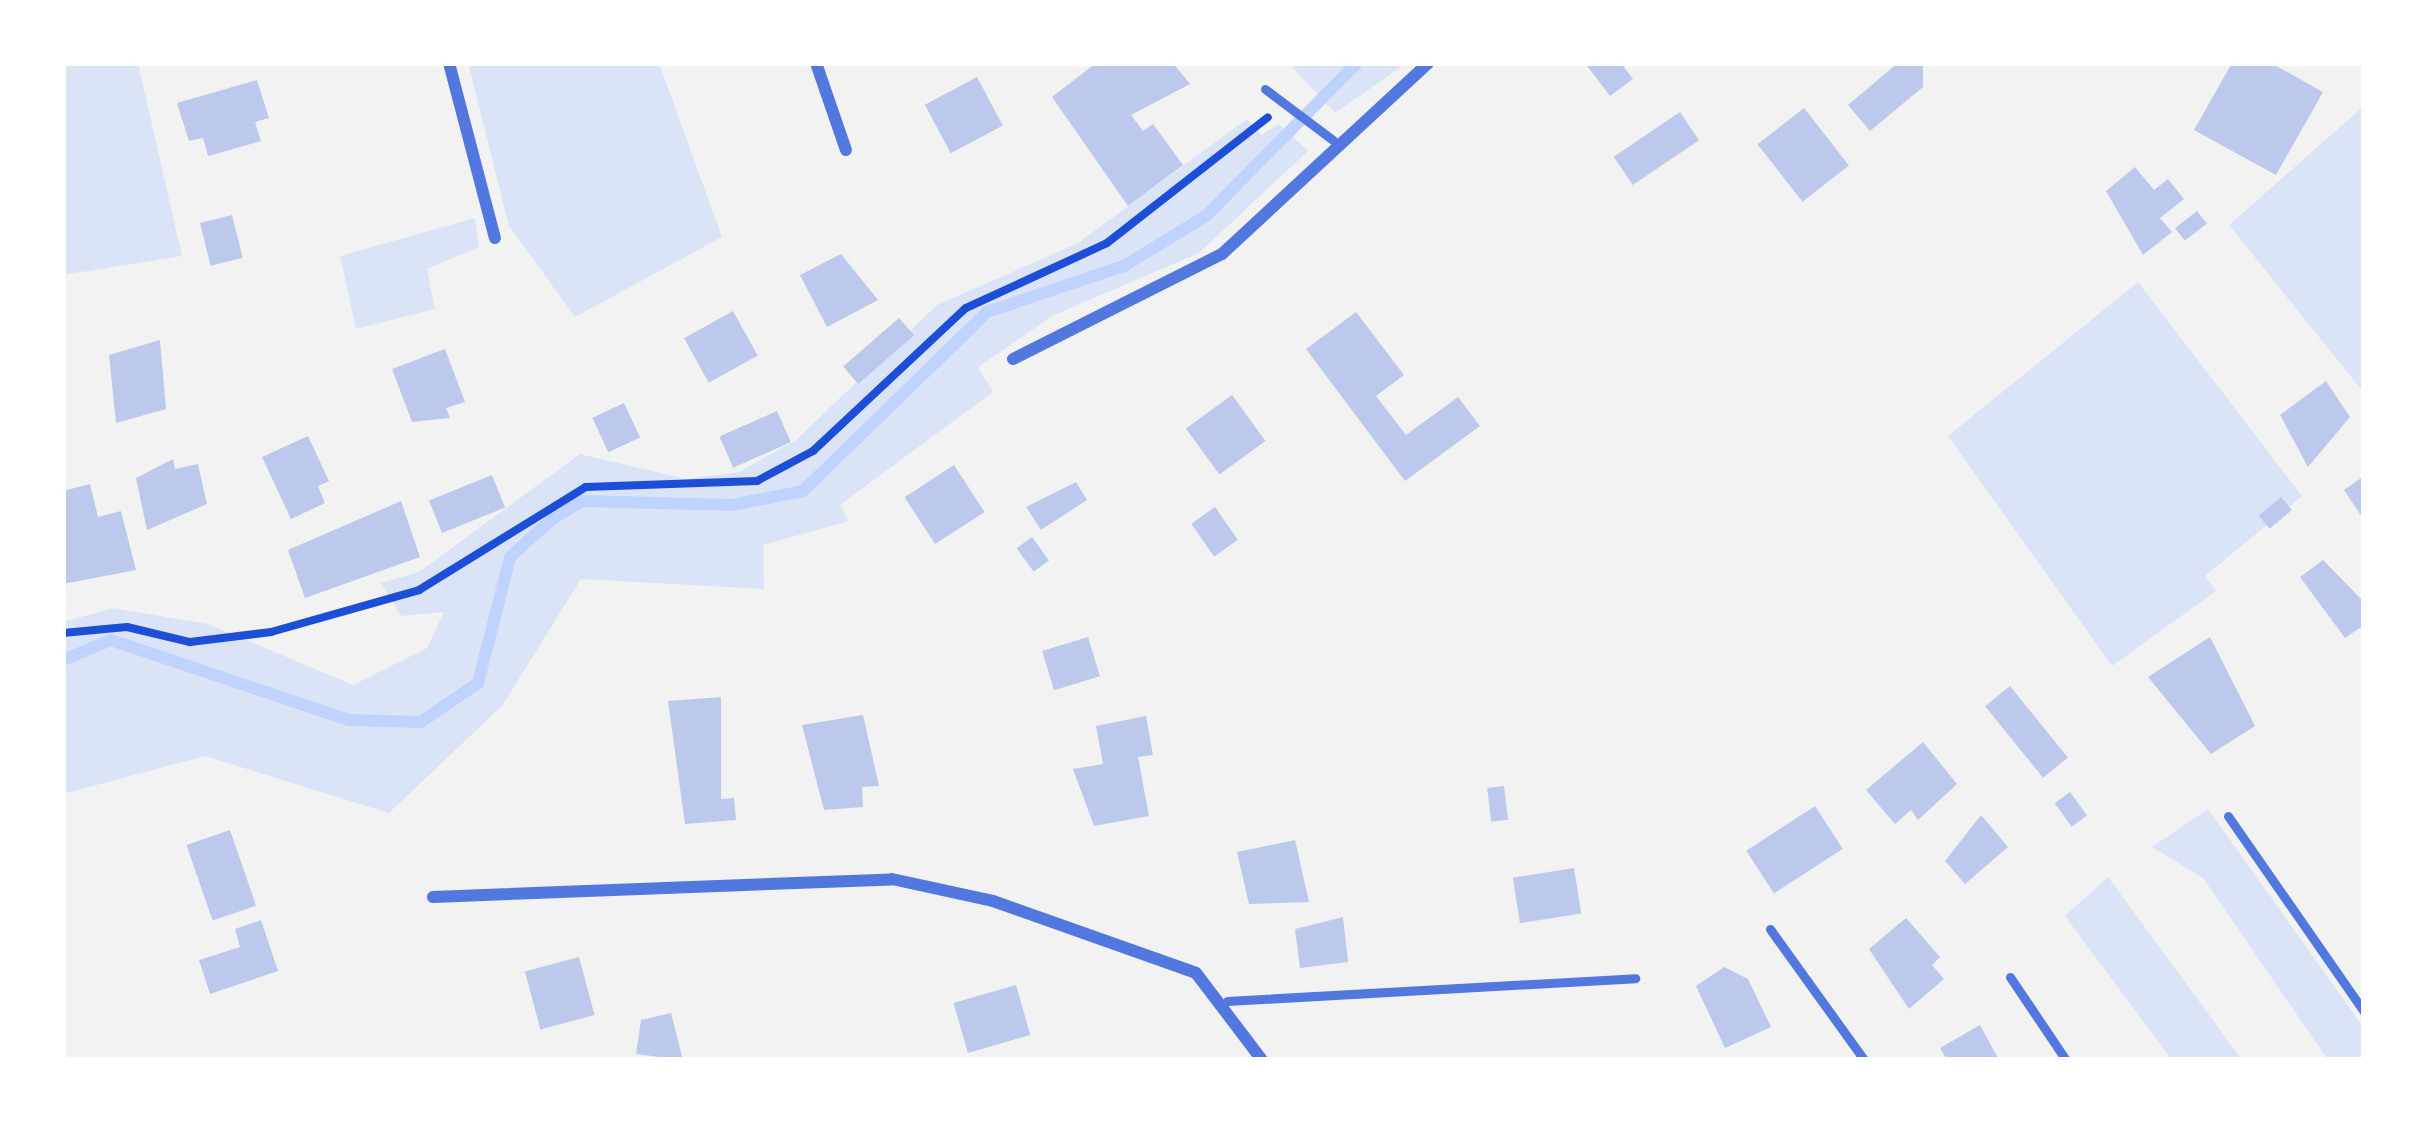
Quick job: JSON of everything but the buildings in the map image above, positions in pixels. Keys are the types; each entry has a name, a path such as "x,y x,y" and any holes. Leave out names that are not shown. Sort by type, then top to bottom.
{"street":[{"path":"449,63 495,238"},
{"path":"816,63 846,150"},
{"path":"1013,359 1210,262 1333,140 1428,63"},
{"path":"433,897 892,879 1166,960 1227,1001 1262,1060"}],"lane":[{"path":"1265,89 1333,140"},
{"path":"2228,815 2364,1012"},
{"path":"1770,929 1864,1060"},
{"path":"2010,977 2066,1060"},
{"path":"1227,1001 1635,978"}],"path":[{"path":"63,632 127,626 190,642 271,632 419,590 586,487 757,481 812,452 966,308 1107,243 1284,106"}],"shaded area":[{"path":"63,63 138,63 182,256 63,275"},
{"path":"468,63 659,63 722,237 575,317 509,226"},
{"path":"1288,63 1407,63 1335,113"},
{"path":"2364,106 2364,393 2229,225"},
{"path":"1247,119 1261,135 1279,124 1308,151 1199,253 1054,315 978,367 993,392 840,505 849,521 763,545 764,589 581,579 502,706 389,813 205,756 63,794 63,622 113,608 208,624 353,685 427,648 444,612 401,616 381,583 419,572 580,454 686,479 739,472 796,440 937,305 1078,243"},
{"path":"475,218 479,247 427,269 435,309 356,329 340,256"},
{"path":"2138,282 2302,496 2205,576 2216,591 2112,666 1948,436"},
{"path":"2208,809 2364,1028 2364,1060 2328,1060 2203,878 2152,847"},
{"path":"2108,877 2242,1060 2172,1060 2065,916"}],"waterway":[{"path":"63,660 111,640 349,720 421,722 478,683 510,557 552,519 582,501 732,505 803,491 987,312 1124,266 1206,216 1357,63"}]}
